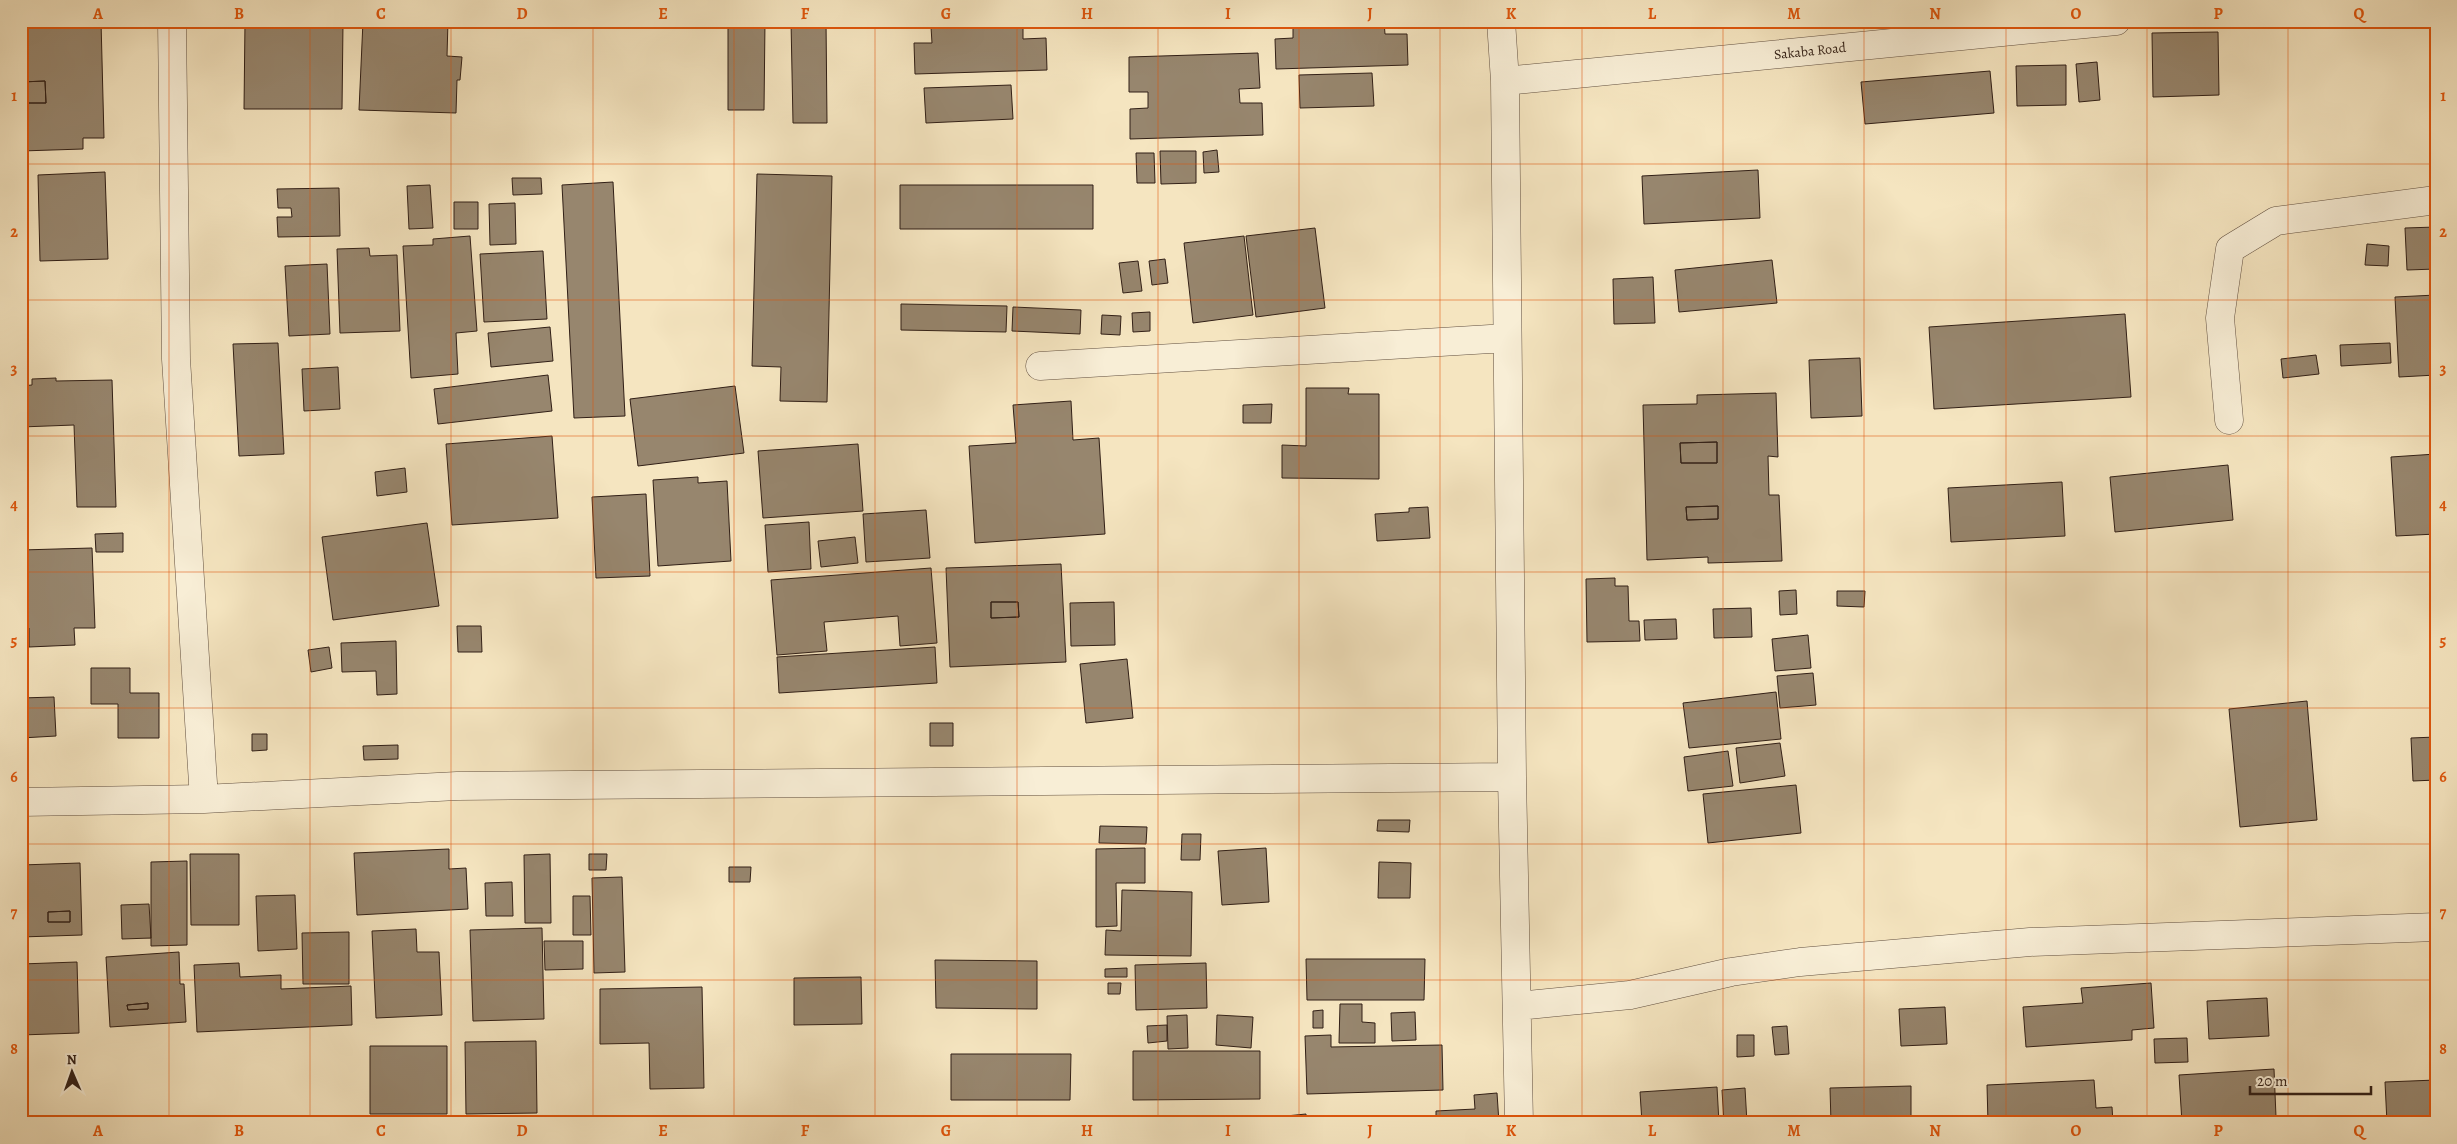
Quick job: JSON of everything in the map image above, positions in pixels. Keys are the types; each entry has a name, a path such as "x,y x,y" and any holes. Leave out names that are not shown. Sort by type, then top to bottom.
{"street":[{"path":"172,21 176,359 204,799"},
{"path":"1501,21 1505,81 1512,777 1519,1123"},
{"name":"Sakaba Road","path":"1505,81 2116,21"},
{"path":"2229,420 2220,318 2230,249 2276,221 2436,200"},
{"path":"1040,366 1507,338"},
{"path":"21,802 204,799 457,786 1512,777"},
{"path":"1517,1006 1630,995 1731,972 1810,961 2030,942 2436,927"}],"building":[{"path":"21,21 101,21 104,138 83,138 83,149 21,151 21,103 46,103 45,81 21,82"},
{"path":"363,21 448,21 447,56 462,57 460,80 457,80 456,113 359,110"},
{"path":"728,21 765,21 764,110 728,110"},
{"path":"791,21 826,21 827,123 793,123"},
{"path":"914,21 1044,21 1044,23 1023,24 1023,39 1046,38 1047,70 915,74 914,43 932,43 931,27 914,27"},
{"path":"1275,21 1384,21 1385,34 1407,34 1408,65 1276,69 1275,39 1293,38 1293,22"},
{"path":"245,22 343,23 342,109 244,109"},
{"path":"2218,32 2219,95 2153,97 2152,33"},
{"path":"1258,53 1260,88 1239,89 1240,103 1262,103 1263,135 1130,139 1130,109 1148,108 1148,92 1129,92 1129,57"},
{"path":"2097,62 2100,100 2079,102 2076,64"},
{"path":"2066,65 2066,105 2017,106 2016,66"},
{"path":"1990,71 1994,113 1865,124 1861,82"},
{"path":"1372,73 1374,106 1300,108 1299,75"},
{"path":"45,81 46,103 21,103 21,82"},
{"path":"1011,85 1013,119 926,123 924,88"},
{"path":"1217,150 1219,172 1204,173 1203,152"},
{"path":"1160,151 1196,151 1196,183 1161,184"},
{"path":"1136,153 1154,153 1155,183 1137,183"},
{"path":"1758,170 1760,218 1644,224 1642,176"},
{"path":"105,172 108,259 40,261 38,175"},
{"path":"757,174 832,176 827,402 780,401 781,367 752,366"},
{"path":"512,178 541,178 542,194 513,195"},
{"path":"613,182 625,416 574,418 562,185"},
{"path":"430,185 433,228 409,229 407,186"},
{"path":"900,185 1093,185 1093,229 900,229"},
{"path":"339,188 340,236 278,237 277,217 292,217 291,208 278,208 277,189"},
{"path":"454,202 478,202 478,229 454,229"},
{"path":"515,203 516,244 490,245 489,204"},
{"path":"2436,227 2436,269 2407,270 2405,228"},
{"path":"1315,228 1325,308 1256,317 1246,236"},
{"path":"470,236 477,331 456,333 458,374 411,378 403,246 433,245 433,239"},
{"path":"1244,236 1253,315 1193,323 1184,243"},
{"path":"2367,244 2389,246 2388,266 2365,265"},
{"path":"369,248 370,256 397,255 400,331 340,333 337,249"},
{"path":"543,251 547,319 484,322 480,254"},
{"path":"1165,259 1168,283 1152,285 1149,261"},
{"path":"1772,260 1777,303 1679,312 1675,270"},
{"path":"1138,261 1142,291 1123,293 1119,263"},
{"path":"327,264 330,334 289,336 285,266"},
{"path":"1653,277 1655,323 1614,324 1613,279"},
{"path":"2436,295 2436,375 2399,377 2395,297"},
{"path":"901,304 1007,306 1006,332 901,330"},
{"path":"1013,307 1081,310 1080,334 1012,331"},
{"path":"1150,312 1150,331 1133,332 1132,313"},
{"path":"2125,314 2131,397 1934,409 1929,327"},
{"path":"1102,315 1121,316 1120,335 1101,334"},
{"path":"550,327 553,361 491,367 488,333"},
{"path":"278,343 284,454 239,456 233,344"},
{"path":"2390,343 2391,363 2341,366 2340,345"},
{"path":"2316,355 2319,374 2283,378 2281,359"},
{"path":"1860,358 1862,416 1811,418 1809,360"},
{"path":"338,367 340,409 304,411 302,369"},
{"path":"548,375 552,411 438,424 434,389"},
{"path":"56,378 56,381 112,380 116,507 77,507 74,425 21,427 21,386 32,385 32,379"},
{"path":"735,386 744,453 638,466 630,399"},
{"path":"1306,388 1349,388 1348,394 1379,394 1379,479 1282,478 1282,445 1306,446"},
{"path":"1776,393 1778,457 1768,456 1769,495 1779,495 1782,561 1708,563 1708,557 1647,560 1643,405 1697,404 1697,395","holes":["1717,442 1717,463 1681,463 1680,443","1718,506 1718,519 1687,520 1686,507"]},
{"path":"1071,401 1073,440 1099,438 1105,534 975,543 969,446 1016,443 1013,405"},
{"path":"1272,404 1271,423 1243,423 1243,405"},
{"path":"552,436 558,518 452,525 446,444"},
{"path":"1717,442 1717,463 1681,463 1680,443"},
{"path":"858,444 863,511 763,518 758,451"},
{"path":"2436,454 2436,534 2396,536 2391,457"},
{"path":"2228,465 2233,520 2115,532 2110,477"},
{"path":"405,468 407,492 377,496 375,472"},
{"path":"698,477 698,483 727,481 731,561 658,566 653,480"},
{"path":"2062,482 2065,536 1951,542 1948,488"},
{"path":"646,494 650,576 596,578 592,497"},
{"path":"1718,506 1718,519 1687,520 1686,507"},
{"path":"1428,507 1430,538 1377,541 1375,514 1409,512 1409,508"},
{"path":"926,510 930,558 866,562 863,514"},
{"path":"809,522 811,569 768,572 765,525"},
{"path":"427,523 439,606 333,620 322,537"},
{"path":"123,533 123,552 96,552 95,534"},
{"path":"855,537 858,563 821,567 818,541"},
{"path":"92,548 95,628 74,628 75,645 29,647 29,628 21,628 21,550"},
{"path":"1061,564 1066,662 950,667 946,568","holes":["991,602 1018,602 1019,617 991,618"]},
{"path":"931,568 937,643 900,646 898,616 824,622 827,651 777,655 771,580"},
{"path":"1615,578 1615,586 1628,586 1629,621 1639,621 1640,641 1587,642 1586,579"},
{"path":"1796,590 1797,614 1780,615 1779,591"},
{"path":"1837,591 1865,591 1864,607 1837,606"},
{"path":"991,602 1018,602 1019,617 991,618"},
{"path":"1114,602 1115,645 1071,646 1070,603"},
{"path":"1751,608 1752,637 1714,638 1713,609"},
{"path":"1676,619 1677,639 1645,640 1644,620"},
{"path":"457,626 481,626 482,652 458,652"},
{"path":"1808,635 1811,668 1775,671 1772,639"},
{"path":"396,641 397,694 377,695 376,671 342,672 341,643"},
{"path":"329,647 332,668 311,672 308,650"},
{"path":"935,647 937,683 779,693 777,657"},
{"path":"1127,659 1133,718 1086,723 1080,664"},
{"path":"91,668 130,668 130,693 159,693 159,738 118,738 118,704 91,704"},
{"path":"1813,673 1816,705 1780,708 1777,676"},
{"path":"1776,692 1781,739 1689,748 1683,703"},
{"path":"54,697 56,736 21,738 21,698"},
{"path":"2307,701 2317,820 2240,827 2229,709"},
{"path":"930,723 953,723 953,746 930,746"},
{"path":"252,734 267,734 267,750 252,751"},
{"path":"2436,737 2436,780 2413,781 2411,738"},
{"path":"1780,743 1785,776 1740,783 1736,748"},
{"path":"398,745 398,759 364,760 363,746"},
{"path":"1728,751 1733,786 1688,791 1684,757"},
{"path":"1796,785 1801,833 1708,843 1703,794"},
{"path":"1378,820 1410,820 1409,832 1377,831"},
{"path":"1100,826 1147,827 1146,844 1099,843"},
{"path":"1182,834 1201,834 1200,860 1181,860"},
{"path":"1145,848 1145,883 1116,883 1117,926 1096,927 1096,849"},
{"path":"1266,848 1269,902 1222,905 1218,851"},
{"path":"449,849 449,869 466,868 468,909 357,915 354,853"},
{"path":"190,854 239,854 239,925 191,925"},
{"path":"550,854 551,923 525,923 524,855"},
{"path":"589,854 607,854 606,870 589,870"},
{"path":"187,861 187,945 151,946 151,862"},
{"path":"1379,862 1411,863 1410,898 1378,898"},
{"path":"80,863 82,935 21,937 21,865","holes":["70,911 70,922 48,922 48,912"]},
{"path":"729,867 751,867 750,882 729,882"},
{"path":"622,877 625,972 594,973 592,878"},
{"path":"512,882 513,916 486,916 485,883"},
{"path":"1122,890 1192,892 1191,956 1105,955 1106,930 1121,931"},
{"path":"295,895 297,949 258,951 256,896"},
{"path":"573,896 590,896 591,935 573,935"},
{"path":"149,904 151,938 122,939 121,905"},
{"path":"70,911 70,922 48,922 48,912"},
{"path":"542,928 544,1019 473,1021 470,930"},
{"path":"416,929 417,952 439,952 442,1015 376,1018 372,931"},
{"path":"349,932 349,984 303,984 302,933"},
{"path":"544,941 583,941 583,969 545,970"},
{"path":"179,952 180,984 184,984 186,1022 110,1027 106,957","holes":["148,1003 148,1009 128,1010 127,1005"]},
{"path":"1306,959 1425,959 1424,1000 1307,1000"},
{"path":"935,960 1037,961 1037,1009 936,1008"},
{"path":"77,962 79,1033 21,1035 21,964"},
{"path":"239,963 240,977 281,975 281,989 351,986 352,1025 197,1032 194,965"},
{"path":"1206,963 1207,1008 1136,1010 1135,965"},
{"path":"1127,968 1127,977 1105,977 1105,969"},
{"path":"861,977 862,1024 794,1025 794,978"},
{"path":"1108,983 1121,983 1120,994 1108,994"},
{"path":"2151,983 2154,1028 2132,1030 2132,1040 2026,1047 2023,1007 2083,1003 2081,988"},
{"path":"702,987 704,1088 650,1089 649,1043 600,1044 600,989"},
{"path":"2267,998 2269,1036 2209,1039 2207,1001"},
{"path":"148,1003 148,1009 128,1010 127,1005"},
{"path":"1340,1004 1362,1004 1362,1022 1375,1023 1375,1043 1339,1043"},
{"path":"1945,1007 1947,1044 1901,1046 1899,1009"},
{"path":"1323,1010 1323,1028 1313,1028 1313,1011"},
{"path":"1415,1012 1416,1040 1392,1041 1391,1013"},
{"path":"1187,1015 1188,1048 1168,1049 1167,1016"},
{"path":"1217,1015 1253,1017 1251,1048 1216,1045"},
{"path":"1167,1025 1167,1041 1148,1043 1147,1026"},
{"path":"1787,1026 1789,1054 1775,1055 1772,1027"},
{"path":"1331,1035 1331,1047 1442,1045 1443,1090 1307,1094 1305,1036"},
{"path":"1737,1035 1754,1035 1754,1056 1737,1057"},
{"path":"2187,1038 2188,1062 2155,1063 2154,1039"},
{"path":"536,1041 537,1113 466,1114 465,1042"},
{"path":"370,1046 447,1046 447,1114 370,1114"},
{"path":"1133,1051 1260,1051 1260,1099 1133,1100"},
{"path":"951,1054 1071,1054 1070,1100 951,1100"},
{"path":"2274,1069 2276,1117 2239,1119 2239,1123 2182,1123 2179,1075"},
{"path":"2094,1080 2096,1108 2112,1107 2113,1123 1988,1123 1987,1085"},
{"path":"2436,1080 2436,1123 2387,1123 2385,1082"},
{"path":"1911,1086 1911,1123 1831,1123 1830,1088"},
{"path":"1717,1087 1719,1123 1642,1123 1640,1092"},
{"path":"1745,1088 1747,1123 1724,1123 1722,1090"},
{"path":"1497,1093 1499,1123 1436,1123 1436,1111 1475,1109 1474,1095"},
{"path":"1306,1114 1306,1123 1287,1123 1286,1116"}]}
